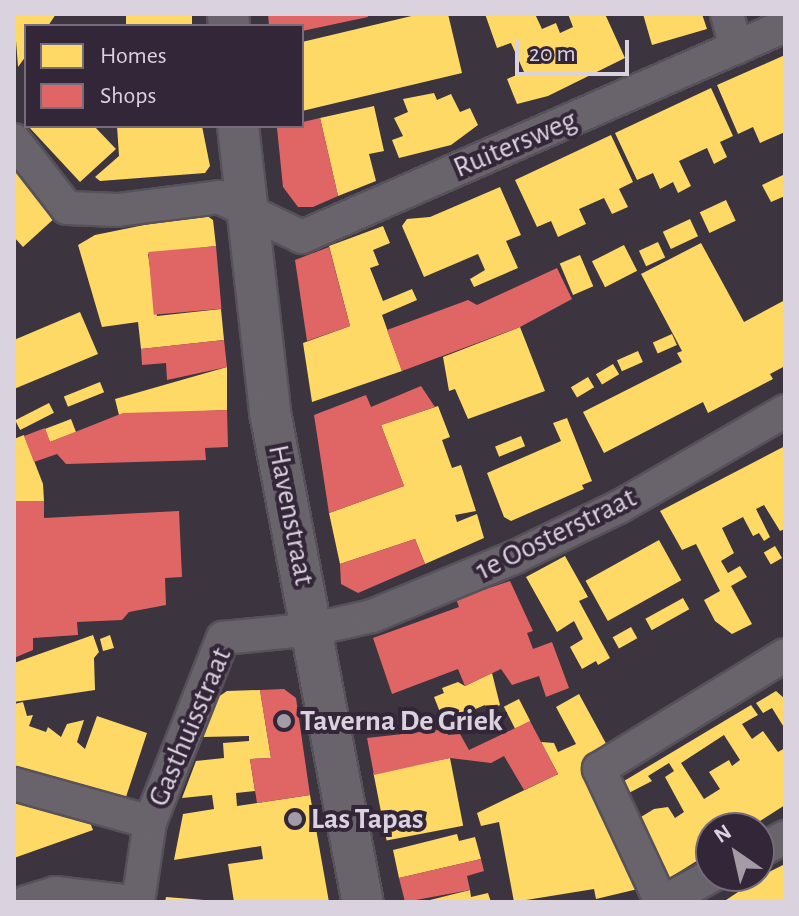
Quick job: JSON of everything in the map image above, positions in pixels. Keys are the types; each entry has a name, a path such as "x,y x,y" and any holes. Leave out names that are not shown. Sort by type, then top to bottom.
{"street":[{"path":"727,14 736,48"},
{"name":"Ruitersweg","path":"236,205 302,237 785,26"},
{"name":"Havenstraat","path":"238,128 236,205 270,412 314,629 363,902"},
{"path":"14,140 67,208 118,210 236,205"},
{"name":"1e Oosterstraat","path":"314,629 372,616 515,557 619,507 785,411"},
{"name":"Gasthuisstraat","path":"138,902 150,822 223,638 314,629"},
{"path":"695,884 662,902 599,769 785,655"},
{"path":"14,784 150,822"},
{"path":"26,902 55,893 130,902"}],"building: Homes":[{"path":"14,14 56,14 49,24 24,24 24,59 18,67"},
{"path":"126,14 192,14 192,24 126,24"},
{"path":"420,14 448,14 462,73 304,111 304,42"},
{"path":"485,14 535,14 542,29 556,23 560,33 573,27 568,14 605,14 625,58 548,96 517,104 507,79 524,72 511,43 497,48"},
{"path":"643,14 702,14 707,29 652,45"},
{"path":"785,55 785,132 760,143 753,127 738,134 717,85"},
{"path":"711,88 733,136 720,142 727,157 714,164 707,148 679,161 691,186 678,193 673,182 660,189 653,173 637,180 615,133"},
{"path":"434,93 437,100 451,94 460,112 470,108 478,125 451,145 399,158 392,140 403,136 394,118 408,112 403,99"},
{"path":"374,106 384,151 369,154 376,181 338,196 320,118"},
{"path":"30,128 96,128 116,149 80,182"},
{"path":"117,128 202,128 210,166 205,173 100,181 95,177 119,156"},
{"path":"611,135 633,182 619,189 628,207 612,214 604,198 579,209 586,224 558,237 551,221 537,227 515,180"},
{"path":"14,170 57,216 23,247 14,237"},
{"path":"785,174 785,196 771,202 762,185"},
{"path":"500,187 521,235 506,241 518,268 474,287 470,279 485,270 478,254 424,277 402,226 407,219 430,217"},
{"path":"726,200 736,221 709,233 700,212"},
{"path":"203,213 213,220 216,246 148,254 157,316 221,309 224,340 141,349 138,322 102,327 78,245 95,235"},
{"path":"690,219 698,236 671,249 663,232"},
{"path":"383,226 390,243 373,250 379,265 370,268 383,301 412,289 417,300 382,315 402,371 312,402 303,343 350,326 329,246"},
{"path":"658,242 665,257 646,266 639,251"},
{"path":"701,243 744,322 785,300 785,366 770,374 773,379 708,413 703,402 604,453 583,412 682,362 677,353 682,351 641,274"},
{"path":"624,245 637,271 605,287 592,261"},
{"path":"580,255 593,286 573,295 560,264"},
{"path":"80,312 98,354 14,389 14,340"},
{"path":"520,327 545,391 468,419 455,389 449,391 443,357"},
{"path":"672,334 677,345 658,354 653,343"},
{"path":"638,351 643,362 622,371 617,360"},
{"path":"613,364 619,374 602,385 596,374"},
{"path":"227,367 227,410 119,415 115,399"},
{"path":"588,377 594,387 577,398 571,387"},
{"path":"100,382 104,392 68,407 64,397"},
{"path":"49,403 54,413 20,430 15,420"},
{"path":"438,406 450,437 442,440 452,468 461,465 476,511 455,515 457,522 477,514 484,538 425,564 415,539 340,564 329,513 404,486 381,425"},
{"path":"567,418 592,481 582,485 584,489 511,521 504,517 487,473 561,441 553,423"},
{"path":"71,419 76,432 50,442 45,429"},
{"path":"24,435 43,484 44,501 14,501 14,439"},
{"path":"521,436 525,446 499,457 495,446"},
{"path":"785,446 785,529 780,531 764,505 756,509 770,537 764,541 759,533 753,536 743,517 722,528 734,553 721,561 728,573 740,566 747,577 731,586 752,624 732,634 715,621 704,600 720,591 696,544 682,550 660,511"},
{"path":"659,540 681,580 608,621 586,581"},
{"path":"775,546 782,558 771,565 764,552"},
{"path":"565,556 588,597 579,601 610,658 582,669 570,647 583,639 574,621 557,632 526,577"},
{"path":"683,598 689,609 652,630 645,619"},
{"path":"631,627 637,638 619,649 613,637"},
{"path":"93,635 99,652 94,658 95,690 14,702 14,663"},
{"path":"110,635 114,648 103,651 100,639"},
{"path":"492,673 500,705 488,710 485,705 444,722 434,697 444,693 442,688 458,682 465,686"},
{"path":"260,690 271,758 250,759 255,791 236,793 237,806 310,795 329,902 234,902 228,864 263,859 261,846 174,860 183,814 214,809 212,795 182,798 196,761 224,758 223,743 249,741 249,736 203,737 218,697 227,691"},
{"path":"776,691 785,699 785,729 772,708 763,713 756,703"},
{"path":"579,694 609,749 642,888 596,899 594,889 514,902 499,822 481,826 477,813 558,774 541,742 554,743 558,752 576,744 556,707"},
{"path":"519,699 530,721 515,729 504,707"},
{"path":"23,702 27,716 33,715 29,726 46,732 48,727 61,737 67,724 84,720 77,742 85,749 97,716 147,733 125,800 14,767 14,704"},
{"path":"751,705 758,715 742,724 752,739 763,731 778,752 785,748 785,805 774,812 695,812 695,862 663,882 636,820 654,809 668,807 675,818 684,812 665,777 674,771 669,763 648,776 652,781 619,798 614,787","holes":["724,735 740,760 732,766 729,760 709,772 720,789 704,799 681,763"]},
{"path":"450,758 463,826 387,841 373,773"},
{"path":"14,800 89,820 93,830 14,858"},
{"path":"457,834 459,841 475,837 481,859 399,878 393,850"},
{"path":"785,864 785,902 723,902 738,892 775,892 775,869"},
{"path":"470,890 471,897 488,893 491,902 422,902"},
{"path":"166,897 204,900 204,902 165,902"}],"building: Shops":[{"path":"268,14 367,14 368,17 304,31 304,24 269,24"},
{"path":"320,118 338,196 313,207 298,207 283,187 277,128 304,128 304,122"},
{"path":"216,246 221,309 154,315 148,252"},
{"path":"329,247 350,326 307,341 295,260"},
{"path":"557,268 572,299 520,327 402,371 387,330 468,300 477,305"},
{"path":"224,340 227,367 167,380 166,363 142,365 141,349"},
{"path":"421,386 435,407 381,425 404,486 329,513 314,415 366,395 371,407"},
{"path":"227,410 228,447 205,448 206,460 66,464 57,454 34,462 24,436 45,428 50,442 123,413"},
{"path":"14,501 44,501 44,518 179,511 182,577 165,578 166,605 129,612 122,620 77,622 78,635 33,638 33,650 14,658"},
{"path":"415,539 425,564 358,593 341,584 340,564"},
{"path":"510,581 533,631 527,633 533,649 552,642 569,688 546,697 539,676 512,685 501,669 465,686 458,669 392,694 373,638 459,607 456,599"},
{"path":"284,689 296,698 310,795 257,803 250,759 271,758 260,690"},
{"path":"530,721 558,774 524,790 504,756 491,763 450,758 374,775 367,738 447,729 448,735 460,734 469,750"},
{"path":"481,859 484,871 467,876 470,890 405,902 399,878"}],"place":[{"name":"Taverna De Griek","path":"284,721"},
{"name":"Las Tapas","path":"295,819"}]}
